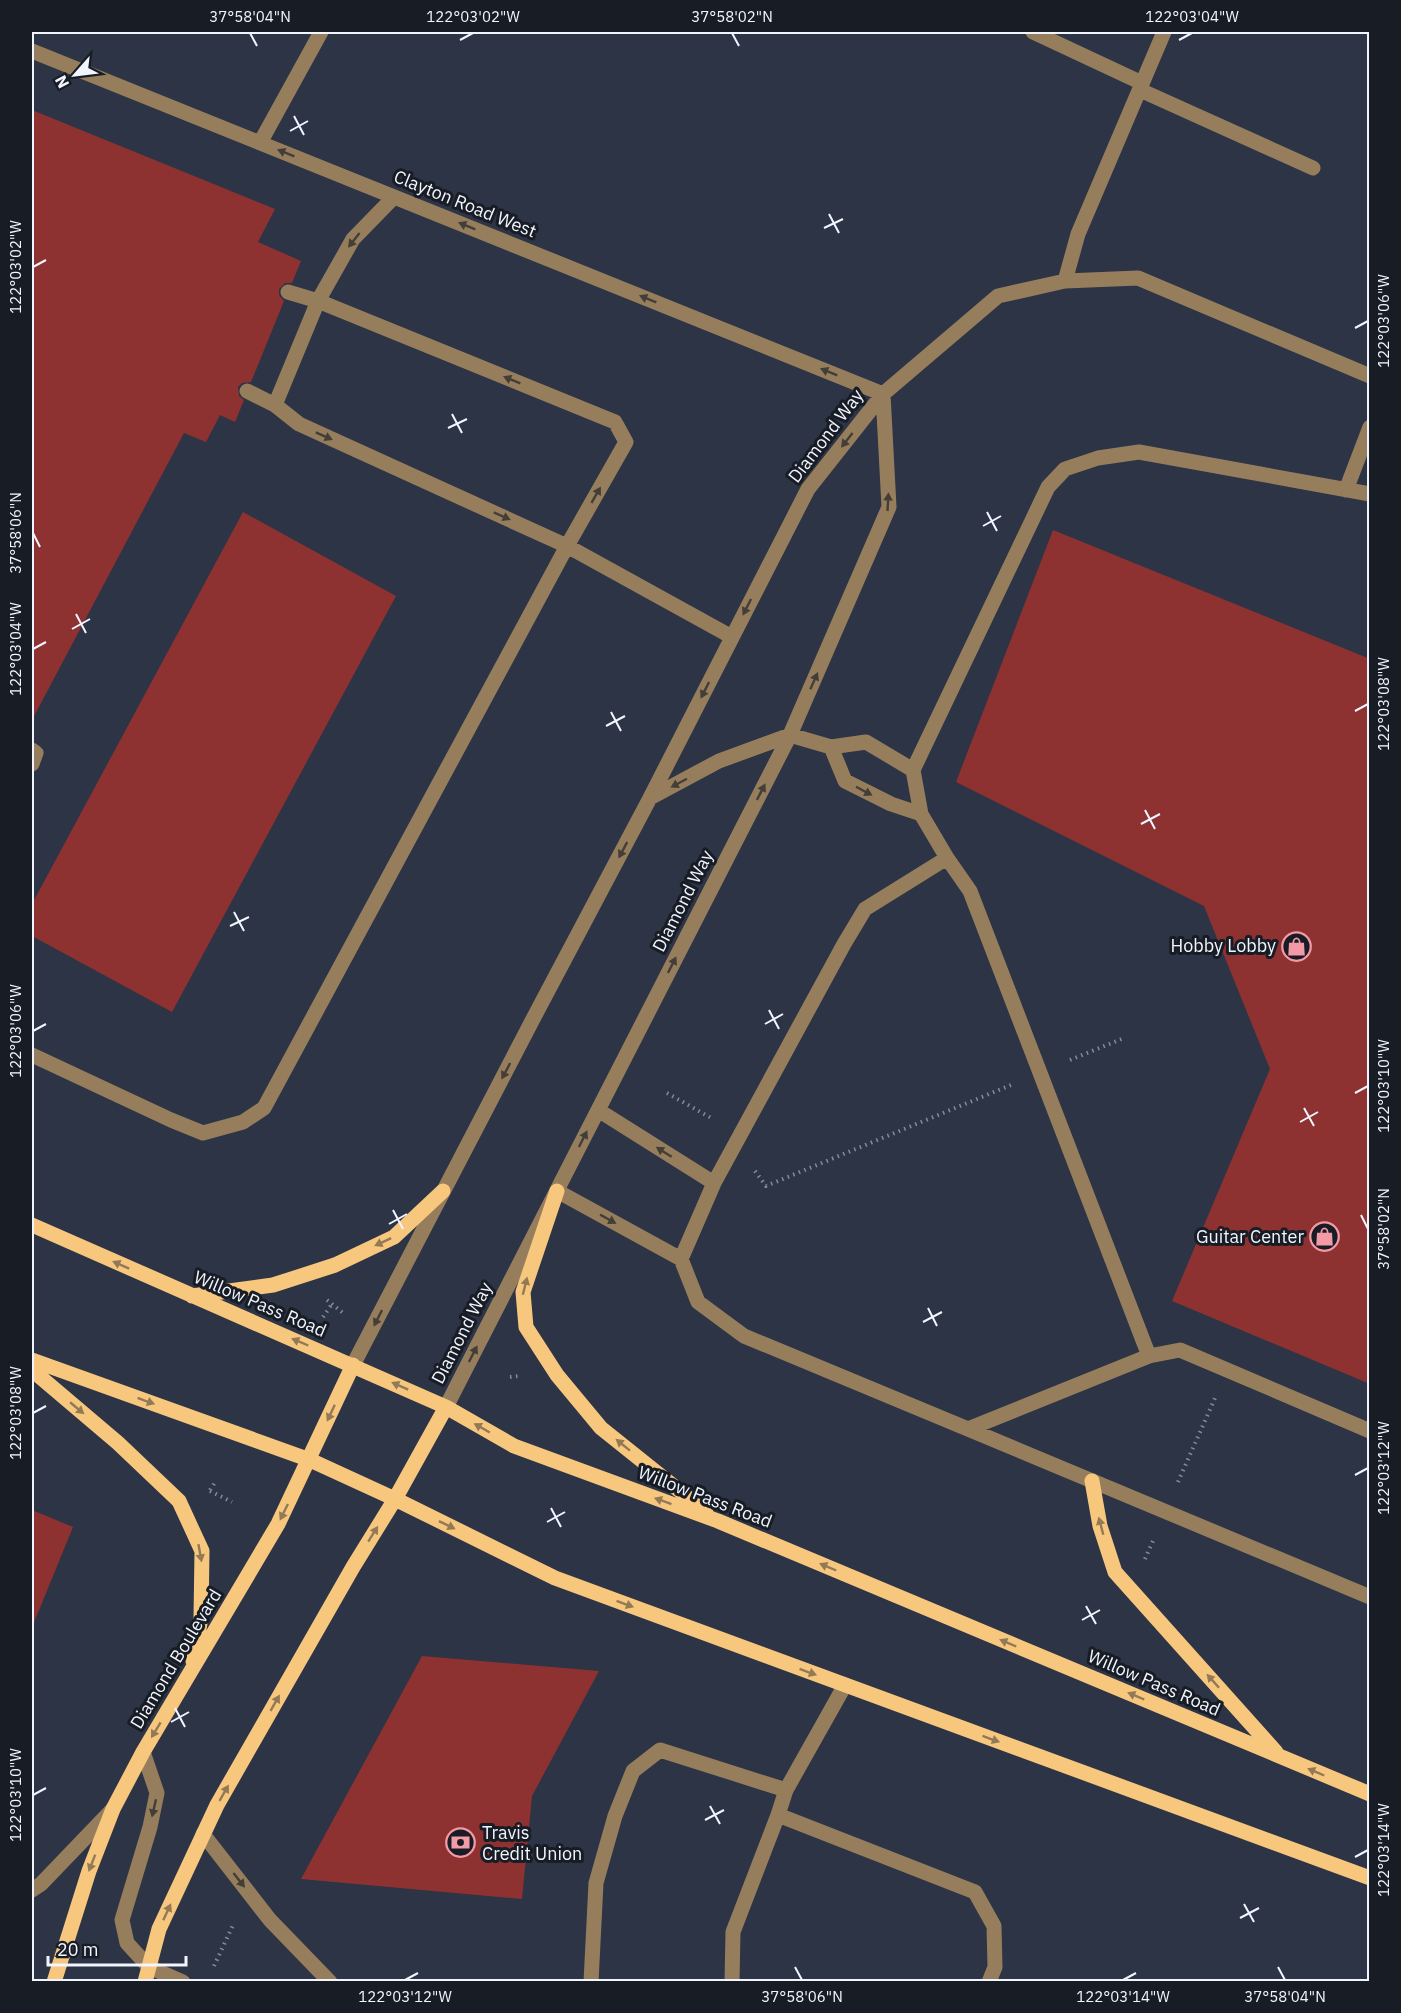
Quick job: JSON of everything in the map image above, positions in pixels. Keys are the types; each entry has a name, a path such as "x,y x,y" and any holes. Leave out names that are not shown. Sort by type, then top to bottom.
{"main road":[{"path":"190,1296 273,1285 335,1265 394,1237 443,1191"},
{"path":"557,1191 523,1292 526,1327 557,1376 601,1428 717,1521"},
{"name":"Willow Pass Road","path":"32,1225 446,1407 514,1446 717,1521 1370,1794"},
{"path":"32,1360 310,1460 555,1578 1370,1878"},
{"name":"Diamond Boulevard","path":"54,1982 89,1871 113,1809 143,1752 273,1534 353,1365"},
{"path":"32,1370 118,1443 179,1502 202,1551 201,1618 190,1672"},
{"path":"147,1974 159,1929 217,1805 446,1407"},
{"path":"1092,1481 1100,1526 1115,1572 1280,1756"}],"street":[{"path":"260,143 321,32"},
{"path":"1033,32 1313,168"},
{"path":"1065,281 1078,234 1164,32"},
{"name":"Clayton Road West","path":"32,51 883,394"},
{"path":"275,405 318,301 353,239 394,196"},
{"name":"Diamond Way","path":"353,1365 650,798 808,489 883,394 998,296 1065,281 1138,278 1370,376"},
{"path":"32,1055 171,1120 202,1132 243,1122 264,1108 567,546 626,442 615,422 318,301 288,292"},
{"path":"247,392 275,405 299,424 567,546 732,637"},
{"name":"Diamond Way","path":"446,1407 790,735 889,507 883,394"},
{"path":"1346,490 1370,427"},
{"path":"1149,1356 970,891 921,814 914,770 1048,487 1065,469 1098,458 1139,452 1370,494"},
{"path":"650,798 719,761 790,735 831,747 866,742 914,770"},
{"path":"831,747 845,781 891,804 921,814"},
{"path":"32,750 36,753 32,764"},
{"path":"681,1259 714,1183 865,909 947,858"},
{"path":"598,1110 714,1183"},
{"path":"557,1191 681,1259 698,1302 744,1336 1370,1597"},
{"path":"968,1429 1149,1356 1180,1350 1370,1431"},
{"path":"732,1982 733,1932 786,1790 845,1685"},
{"path":"591,1982 596,1883 615,1816 633,1771 660,1750 786,1790"},
{"path":"143,1752 157,1793 150,1827 122,1920 127,1943 147,1974 183,1982"},
{"path":"32,1890 41,1884 113,1809"},
{"path":"778,1815 975,1892 994,1926 995,1967 989,1982"},
{"path":"203,1834 270,1920 330,1982"}],"path":[{"path":"667,1093 720,1123 766,1186 1124,1038"},
{"path":"324,1297 343,1313"},
{"path":"323,1317 332,1304"},
{"path":"1132,1591 1227,1370"},
{"path":"210,1491 232,1502"},
{"path":"214,1966 236,1917"}],"building":[{"path":"32,110 275,209 258,242 301,261 292,283 285,283 279,289 279,295 284,301 251,382 242,383 238,387 239,396 244,400 235,422 220,415 206,442 184,433 32,720"},
{"path":"243,512 396,596 172,1012 32,936 32,904"},
{"path":"1053,530 1370,659 1370,1384 1172,1301 1270,1069 1204,906 956,782"},
{"path":"32,1510 73,1527 33,1625 32,1624"},
{"path":"422,1656 599,1671 532,1796 522,1899 301,1879"}],"place":[{"name":"Hobby Lobby","path":"1297,946"},
{"name":"Guitar Center","path":"1325,1237"},
{"name":"Travis Credit Union","path":"461,1843"}]}
